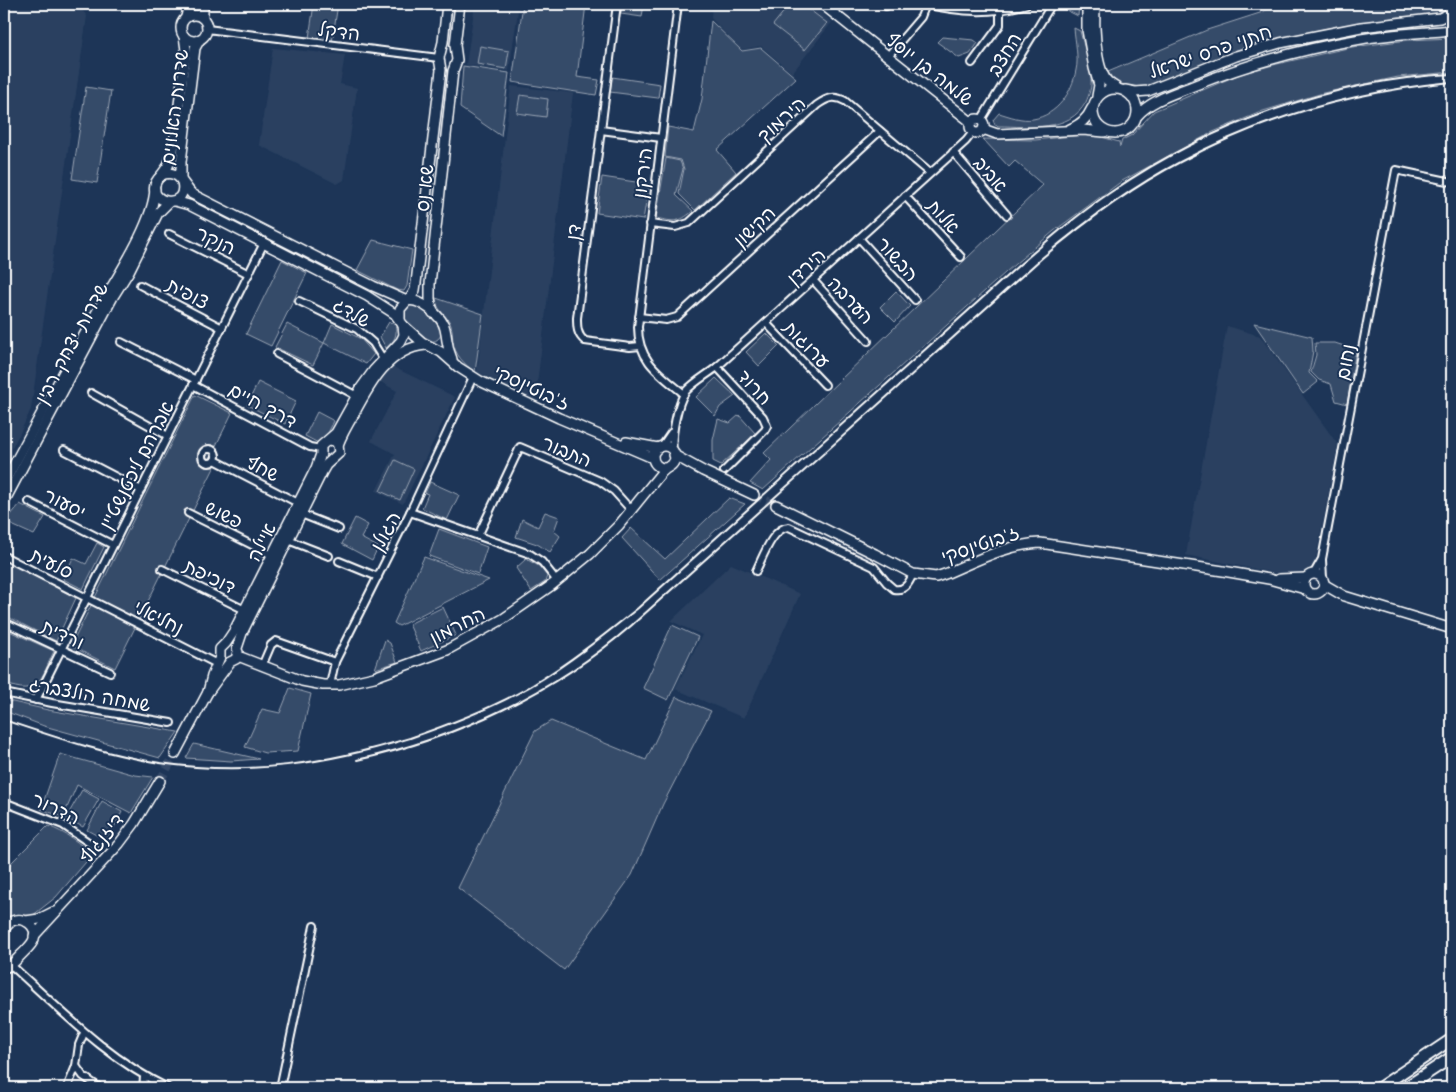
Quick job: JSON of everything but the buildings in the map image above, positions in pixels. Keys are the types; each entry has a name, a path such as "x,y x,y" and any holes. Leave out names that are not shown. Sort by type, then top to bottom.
{"main road":[{"path":"1379,1088 1452,1039"},
{"path":"1405,1088 1452,1057"}],"street":[{"path":"189,4 181,28 184,36 192,40 200,39 206,33 203,4"},
{"name":"שא נס","path":"401,323 400,308 409,300 415,290 447,4"},
{"path":"455,51 447,48 440,57 448,67 454,65 458,60 455,51 460,4"},
{"name":"דן","path":"617,4 577,318 578,333 580,338 590,343 630,347 640,346"},
{"name":"הירקון","path":"640,346 638,338 639,317 678,4"},
{"name":"שלמה בן יוסף","path":"822,4 971,122"},
{"path":"887,57 921,18 925,4 961,10 1000,11 1027,4"},
{"name":"החצב","path":"982,125 1052,4"},
{"path":"1055,132 1066,130 1082,123 1088,117 1097,96 1099,85 1087,30 1088,4"},
{"path":"982,125 979,133 973,132 970,128 971,122 976,119 997,134 1083,130 1119,133 1130,127 1137,116 1136,104 1130,94 1106,80 1101,66 1094,29 1095,4"},
{"path":"972,62 1000,25 1000,11"},
{"name":"חתני פרס ישראל","path":"1121,89 1135,92 1148,91 1236,56 1301,38 1361,27 1432,19 1452,12"},
{"path":"186,17 195,15 203,18"},
{"name":"הדקל","path":"207,29 440,57"},
{"name":"חתני פרס ישראל","path":"1137,116 1144,107 1161,99 1261,60 1363,39 1452,30"},
{"name":"שדרות האלונים","path":"156,183 171,160 186,50 184,36"},
{"name":"שדרות האלונים","path":"182,181 181,162 195,48 200,39"},
{"name":"שא נס","path":"433,313 430,299 430,284 454,65"},
{"path":"1097,96 1103,91 1121,89"},
{"name":"הירמוך","path":"650,224 675,227 689,222 828,98 837,98 845,101 930,173"},
{"path":"1092,108 1095,122 1108,132"},
{"path":"601,130 661,138"},
{"name":"הקישון","path":"639,317 666,320 677,317 880,131"},
{"name":"הירדן","path":"684,394 717,368 973,132"},
{"name":"אביב","path":"953,152 1007,215"},
{"name":"נחום","path":"1323,585 1322,559 1396,170 1452,182"},
{"path":"433,313 422,303 373,286 198,197 188,190 175,175 167,174 156,183 157,195 164,201 189,205 367,296 395,314 401,323 404,335 401,341 383,359 365,382 336,434 322,444 321,452 326,458 332,460 336,458 339,453 338,444 366,392 388,363 410,348 441,343 446,334"},
{"path":"172,201 181,195 184,187 182,181"},
{"name":"שדרות יצחק רבין","path":"4,483 134,246 152,208 156,183"},
{"name":"אלות","path":"905,196 961,257"},
{"name":"שדרות יצחק רבין","path":"4,502 18,479 158,213 172,201"},
{"name":"הנקר","path":"169,234 249,274"},
{"name":"הבשור","path":"859,238 915,300"},
{"name":"אברהם ליכטנשטיין","path":"36,700 264,243"},
{"name":"הערבה","path":"813,280 868,341"},
{"name":"צופית","path":"140,286 222,328"},
{"name":"שלדג","path":"299,301 357,329 373,343 383,359"},
{"name":"ז'בוטינסקי","path":"433,313 443,324 447,348 453,362 458,367"},
{"name":"ז'בוטינסקי","path":"401,323 428,346 440,352 473,377 654,460"},
{"name":"ערוגות","path":"766,323 825,385"},
{"name":"דרך חיים","path":"121,342 321,452"},
{"path":"640,346 651,366 684,394 673,430 674,453 673,462 669,466"},
{"path":"277,354 357,396"},
{"name":"חרוד","path":"717,368 763,417 767,426 724,471"},
{"path":"410,512 473,377"},
{"path":"91,393 168,436"},
{"path":"673,430 654,452 654,460 659,466 703,471"},
{"name":"ז'בוטינסקי","path":"594,434 644,446 660,447"},
{"path":"330,440 338,444"},
{"name":"התבור","path":"478,536 520,447 600,482 614,491 631,510"},
{"path":"660,447 668,447 674,453 703,471 754,495"},
{"path":"64,450 140,490"},
{"name":"איילה","path":"226,643 245,610 321,452"},
{"name":"שחף","path":"214,460 298,503"},
{"name":"איילה","path":"237,652 242,633 288,540 322,472 332,460"},
{"name":"החרמון","path":"648,489 652,479 654,460"},
{"name":"החרמון","path":"237,652 262,666 302,681 330,685 353,683 374,677 447,650 503,619 557,581 590,554 619,526 662,472 669,466"},
{"name":"יסעור","path":"29,502 113,545"},
{"name":"ז'בוטינסקי","path":"776,505 869,550 913,574 936,576 1000,550 1025,544 1040,543 1268,580 1305,589"},
{"name":"הגולן","path":"330,685 335,662 410,512 530,554 542,562 557,581"},
{"name":"פשוש","path":"188,514 272,555"},
{"path":"301,514 339,529"},
{"path":"756,571 776,533 784,526 789,526 874,567 894,590 906,586 913,574"},
{"path":"288,540 329,556"},
{"name":"סלעית","path":"4,556 87,597"},
{"name":"נחום","path":"1310,576 1322,559"},
{"path":"340,561 378,577"},
{"name":"דוכיפת","path":"162,569 245,610"},
{"path":"1323,585 1311,594 1305,589 1304,583 1310,576 1320,575 1323,585 1344,596 1452,629"},
{"name":"ז'בוטינסקי","path":"1268,580 1310,576"},
{"name":"נחליאלי","path":"87,597 219,661"},
{"name":"ורדית","path":"4,622 110,672"},
{"path":"262,666 271,645 276,641 335,662"},
{"path":"176,754 208,692 230,662 234,661 237,652 232,644 226,643 220,649 219,661 212,676 208,692"},
{"path":"219,661 230,662"},
{"name":"שמחה הולצברג","path":"4,693 171,723"},
{"name":"דיזנגוף","path":"8,967 31,944 34,936 57,910 119,844 160,781"},
{"name":"הדרור","path":"4,802 63,825 94,846"},
{"name":"דיזנגוף","path":"4,930 13,921 38,919 57,910"},
{"path":"26,921 33,927 34,936"},
{"path":"280,1088 314,926"},
{"path":"8,967 84,1033 144,1077 168,1088"},
{"path":"67,1088 76,1066 79,1045 84,1033"},
{"path":"76,1066 83,1076 100,1088"},
{"path":"143,1088 144,1077"}],"shaded area":[{"path":"4,4 42,4 81,9 87,16 31,409 4,461"},
{"path":"314,4 338,4 332,42 309,38"},
{"path":"475,4 519,4 509,71 466,65"},
{"path":"523,4 586,4 577,77 599,80 596,95 512,82"},
{"path":"622,4 644,4 642,17 621,14"},
{"path":"712,4 811,4 832,22 792,73 761,46 741,50 711,18"},
{"path":"790,4 802,4 827,23 805,50 773,25"},
{"path":"1062,4 1079,4 1078,16 1060,7"},
{"path":"1275,4 1452,4 1446,11 1431,17 1399,17 1338,26 1291,36 1220,57 1146,87 1124,85 1115,80 1108,72 1207,30 1263,12"},
{"path":"711,21 742,51 761,48 796,78 717,150 736,172 695,210 679,194 684,169 681,160 665,157 668,127 694,132 702,99"},
{"path":"1074,28 1080,31 1091,82 1086,102 1079,112 1069,119 1047,126 995,125 993,120 999,113 1020,119 1033,119 1049,113 1062,102 1071,87 1077,65"},
{"path":"942,37 974,40 978,43 970,54 959,58 937,42"},
{"path":"1452,38 1452,72 1398,77 1323,93 1263,111 1213,132 1122,181 1054,231 1015,264 763,490 750,483 771,460 764,453 1043,185 1015,161 1009,167 983,139 1035,140 1091,134 1119,142 1120,147 1122,140 1132,135 1154,111 1240,74 1352,47 1409,40"},
{"path":"480,46 509,51 506,69 477,64"},
{"path":"273,48 345,55 340,84 357,88 344,180 337,184 259,145"},
{"path":"463,66 509,73 501,136 460,108"},
{"path":"612,77 660,84 658,98 610,92"},
{"path":"511,86 573,93 535,400 477,372"},
{"path":"86,87 111,91 97,183 72,179"},
{"path":"520,95 548,99 546,117 517,113"},
{"path":"666,158 680,161 683,169 676,195 693,211 680,220 656,218"},
{"path":"602,177 649,184 643,220 597,213"},
{"path":"373,240 412,250 407,286 404,291 397,290 357,270"},
{"path":"282,260 307,273 271,346 246,334"},
{"path":"896,291 910,306 895,322 880,307"},
{"path":"436,298 483,314 475,372 464,363 455,350 452,329 447,318 439,308"},
{"path":"408,303 419,307 433,317 442,333 438,339 428,341 422,338 403,319 404,306"},
{"path":"389,322 396,324 396,332 392,343 386,348 380,337"},
{"path":"1254,323 1312,337 1313,351 1309,373 1318,382 1303,394"},
{"path":"287,324 324,343 313,365 275,347"},
{"path":"332,324 361,339 374,354 366,364 324,343"},
{"path":"1227,326 1260,336 1338,445 1314,567 1308,574 1289,576 1186,555"},
{"path":"766,333 779,346 759,366 746,352"},
{"path":"1315,343 1335,343 1356,350 1347,404 1336,401 1331,384 1319,380 1311,372 1316,355"},
{"path":"391,366 455,397 403,504 376,491 395,454 371,441 397,391 379,381"},
{"path":"716,378 735,396 720,407 715,416 696,397"},
{"path":"258,382 296,401 285,424 247,405"},
{"path":"195,395 232,413 208,462 215,466 115,668 71,646"},
{"path":"317,412 334,421 322,445 305,436"},
{"path":"739,415 755,434 721,465 713,461 713,440 718,419 730,423"},
{"path":"395,460 414,469 400,500 380,491"},
{"path":"430,482 459,495 447,520 422,508 428,494 425,493"},
{"path":"729,498 745,504 660,580 622,538 631,528 665,559"},
{"path":"20,504 45,517 34,535 5,522"},
{"path":"545,512 559,517 554,531 560,536 550,552 537,544 516,537 522,519 538,527"},
{"path":"355,518 368,525 361,538 378,547 372,560 342,544"},
{"path":"439,529 487,547 478,574 429,556"},
{"path":"97,543 104,547 83,589 63,579 73,558 86,564"},
{"path":"424,557 489,580 399,626 394,623"},
{"path":"526,559 539,566 547,576 545,582 531,591 516,568"},
{"path":"4,560 76,598 56,641 4,615"},
{"path":"731,564 800,594 744,718 675,689 702,635 671,621"},
{"path":"443,607 456,635 421,651 409,624"},
{"path":"672,625 698,637 668,700 643,688"},
{"path":"9,631 54,651 42,677 32,687 16,687 4,683 4,642"},
{"path":"385,640 390,643 397,662 375,669"},
{"path":"290,688 311,694 298,751 265,753 245,747 262,709 280,713"},
{"path":"676,697 711,711 663,804 632,875 564,970 458,888 535,731 551,721 646,760"},
{"path":"4,700 48,710 178,732 160,758 44,726 4,711"},
{"path":"194,744 259,759 231,761 186,758"},
{"path":"60,754 135,775 153,777 131,813 77,785 63,817 41,809"},
{"path":"82,790 99,799 83,827 66,818"},
{"path":"102,801 122,812 107,841 87,830"},
{"path":"48,826 72,838 92,855 56,897 32,916 18,915 4,919 4,870"}],"tunnel":[{"path":"754,495 776,505"},
{"path":"160,781 175,754"}],"railway":[{"path":"4,720 81,745 140,760 193,767 256,768 317,761 379,747 425,733 487,708 517,694 559,668 638,608 1019,265 1075,218 1111,192 1189,146 1231,126 1274,110 1317,96 1362,85 1452,74"},
{"path":"357,760 431,739 503,710 570,672 602,649 632,625 1042,258 1091,219 1143,183 1212,146 1278,119 1346,99 1416,86 1452,82"}]}
